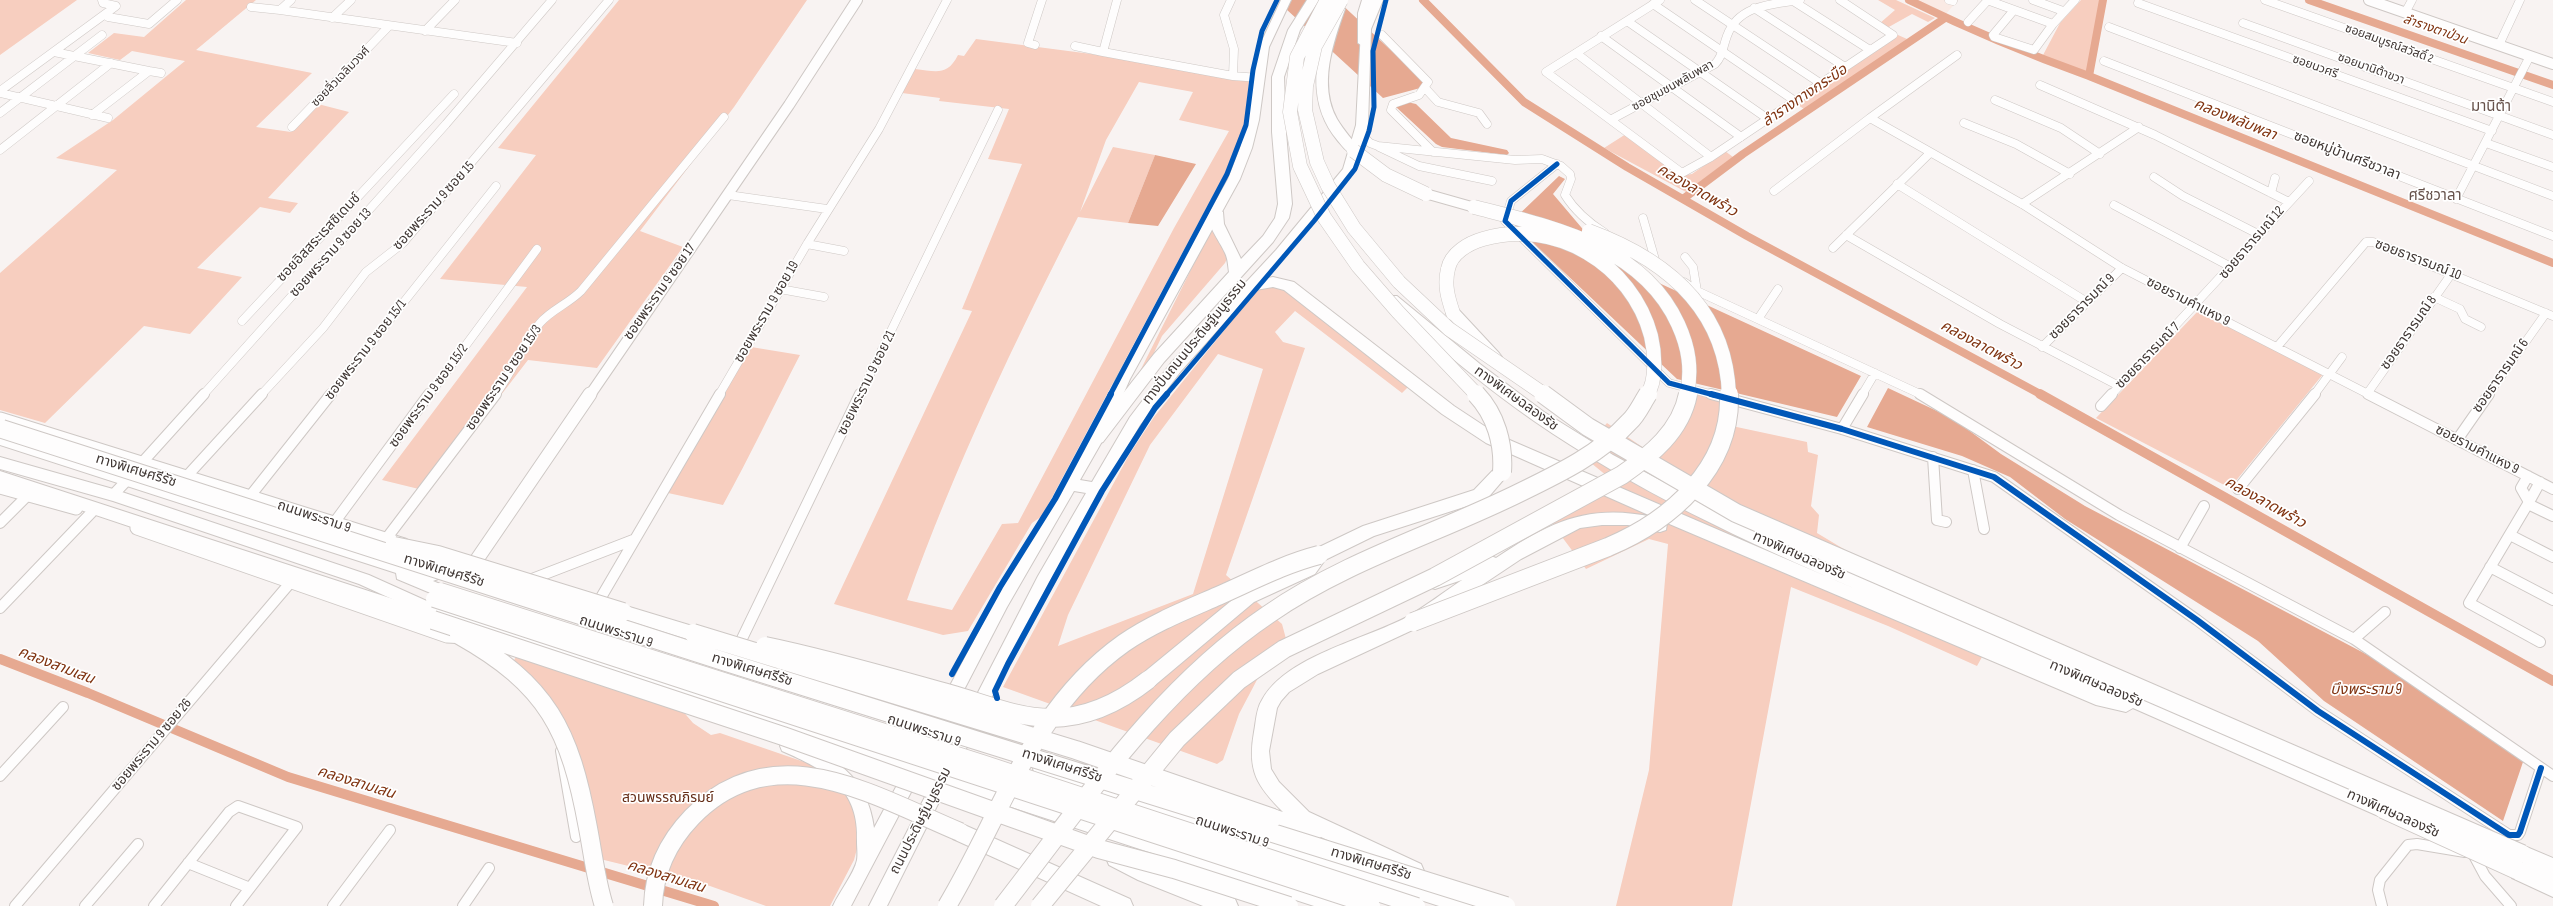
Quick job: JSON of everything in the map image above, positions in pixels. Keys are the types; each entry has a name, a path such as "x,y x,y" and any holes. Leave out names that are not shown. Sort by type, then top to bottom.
{"highway":[{"path":"1097,438 1159,358 1268,239 1282,218 1284,188 1280,160 1278,77 1284,55 1294,30 1313,0"},
{"name":"ทางพิเศษฉลองรัช","path":"1327,0 1308,28 1295,61 1288,103 1290,129 1297,159 1318,210 1372,284 1450,350 1522,405 1563,432 1670,494 1788,552 2161,712 2553,887"},
{"path":"1040,906 1145,778 1205,709 1233,684 1276,653 1412,588 1620,477 1658,447 1674,428 1688,397 1691,374 1688,349 1681,326 1658,290 1641,274 1604,248 1565,231 1426,194 1386,174 1354,151 1333,127 1322,97 1321,67 1342,0"},
{"name":"ทางพิเศษฉลองรัช","path":"1342,0 1315,46 1306,86 1305,110 1309,131 1320,168 1340,208 1354,228 1399,282 1449,329 1496,360 1588,427 1736,513 2553,868"},
{"path":"1364,43 1364,13 1368,0"},
{"path":"1454,890 1302,818 1281,799 1262,771 1260,751 1268,706 1283,686 1312,668 1413,622 1599,551 1650,527 1679,504 1705,473 1721,443 1730,406 1725,361 1711,323 1687,291 1667,274 1646,258 1613,239 1535,216 1474,207"},
{"path":"1216,212 1217,224 1233,254 1237,274"},
{"path":"1003,906 1168,695 1213,653 1254,621 1319,582 1391,548 1516,495 1588,457 1626,427 1645,403 1655,365 1654,341 1638,300 1608,267 1588,254 1563,241 1525,233 1501,234 1477,240 1462,247 1446,268 1443,283 1446,298 1453,313 1496,360"},
{"path":"1250,286 1273,282 1289,286 1448,410 1492,439 1538,461 1799,573 2102,699 2161,712"},
{"path":"947,906 972,862 1031,745 1068,694 1100,662 1140,633 1298,560 1319,555 1369,531 1480,495 1502,472 1504,452 1501,438 1482,402 1372,284"},
{"name":"ทางพิเศษศรีรัช","path":"0,429 336,530 726,662 1506,906"},
{"path":"0,478 46,491 681,701 1099,849 1174,869 1289,906"},
{"path":"0,483 46,491"},
{"path":"1413,622 1515,554 1577,522 1602,518 1628,518 1666,527 1799,573"},
{"path":"336,530 385,544 438,555 1076,750 1317,833 1353,854 1381,878"},
{"path":"1412,588 1454,576 1515,554"},
{"path":"693,633 822,658 1016,712 1050,718 1088,713 1109,707 1129,696 1248,597 1309,569 1319,555"},
{"path":"1191,643 1285,588 1319,582"},
{"path":"433,620 509,665 540,696 555,718 567,744 576,773 599,891 604,906"},
{"path":"654,906 658,867 670,843 690,817 716,797 757,778 794,776 837,781 1008,852 1123,906"},
{"path":"1099,849 1145,873 1228,906"}],"main road":[{"name":"ซอยพระราม 9 ซอย 17","path":"461,582 728,195 857,0"},
{"path":"842,906 1002,602 1097,438 1123,379 1216,212 1246,148 1253,120 1264,47 1286,0"},
{"name":"ถนนประดิษฐ์มนูธรรม","path":"878,906 1043,580 1135,421 1176,367 1250,286 1346,175 1360,133 1364,92 1364,43 1366,29 1378,0"},
{"path":"2369,0 2553,64"},
{"name":"ถนนพระราม 9","path":"0,429 143,462 249,496 336,530 386,539 532,578 599,601 681,625 705,642 734,656 904,708 927,708 942,701 956,689"},
{"name":"ถนนพระราม 9","path":"0,429 127,480 236,514 381,563 461,582 1466,906"},
{"name":"ถนนพระราม 9","path":"0,463 113,495 364,579 425,607 539,642 775,723 1340,906"},
{"path":"1072,482 1078,487 1096,488"},
{"name":"ถนนพระราม 9","path":"0,487 92,512 290,583 447,636 539,642"},
{"name":"ถนนพระราม 9","path":"381,563 394,572 437,595 1372,906"},
{"name":"ถนนพระราม 9","path":"364,579 386,582 437,595 974,761 1417,906"},
{"path":"777,684 807,679"},
{"path":"988,688 1003,734 1026,765"},
{"path":"775,723 788,717 796,710 798,702 796,690"},
{"path":"701,698 711,716 820,760 842,774 854,790 863,809 868,834 864,864"},
{"path":"929,806 942,801 956,803 1018,822 1054,826 1090,824"}],"street":[{"path":"0,91 116,6 104,3 102,0"},
{"path":"108,17 149,24 175,0"},
{"path":"280,10 291,0"},
{"path":"332,18 352,0"},
{"path":"426,31 455,0"},
{"name":"ซอยพระราม 9 ซอย 13","path":"113,495 446,124 552,0"},
{"name":"ซอยพระราม 9 ซอย 15","path":"187,476 323,328 366,272 403,243 609,0"},
{"name":"ซอยพระราม 9 ซอย 19","path":"586,623 827,209 878,129 933,30 947,0"},
{"path":"1035,45 1028,43 1042,0"},
{"path":"1103,52 1117,0"},
{"path":"1231,0 1224,15 1234,49 1233,76"},
{"path":"1660,0 1547,70 1548,73 1612,119 1680,173 1685,172 1711,157 1820,83 1892,37 1892,33 1840,0"},
{"path":"1695,0 1820,83"},
{"path":"1757,0 1768,4"},
{"path":"1731,24 1742,14 1754,8 1768,4 1797,0 1870,50"},
{"path":"1968,22 1988,0 2053,24"},
{"path":"2033,0 2063,11"},
{"path":"2014,10 1993,35 1994,37 2034,50 2063,11 2075,0"},
{"name":"ซอยสมบูรณ์สวัสดิ์ 2","path":"2265,0 2553,102"},
{"path":"2405,12 2412,0"},
{"path":"2499,45 2520,0"},
{"name":"ซอยนวศรี","path":"2138,2 2492,131"},
{"path":"1653,4 1795,101"},
{"path":"251,6 426,31 517,42"},
{"path":"1754,8 1845,67"},
{"path":"1627,21 1768,119"},
{"name":"ซอยมานิต้าขวา","path":"2243,23 2553,135"},
{"name":"ซอยชุมชนพลับพลา","path":"1612,119 1644,104 1714,65 1723,52 1731,24"},
{"name":"ซอยลิ่วเฉลิมวงศ์","path":"292,127 390,26"},
{"path":"2108,27 2553,196"},
{"path":"0,112 102,35"},
{"path":"1382,35 1428,82 1426,89 1421,95 1393,104 1391,110 1433,152"},
{"path":"1601,36 1741,137"},
{"path":"1074,46 1233,76 1259,78"},
{"path":"54,52 161,73"},
{"path":"1576,53 1711,157"},
{"path":"1774,191 1870,118 1957,55"},
{"path":"2456,199 2530,56"},
{"name":"ซอยหมู่บ้านศรีชวาลา","path":"2104,60 2553,236"},
{"path":"0,150 111,63"},
{"path":"92,115 149,71"},
{"path":"2040,85 2139,127 2289,202"},
{"path":"1426,89 1438,102 1479,113 1487,124"},
{"path":"0,91 55,108 108,118"},
{"name":"ซอยอิสสระเรสซิเดนซ์","path":"242,321 454,94"},
{"path":"1995,100 2061,128 2100,154"},
{"name":"ซอยพระราม 9 ซอย 21","path":"734,656 998,110"},
{"name":"ซอยพระราม 9 ซอย 15/3","path":"386,539 498,391 539,324 550,313 570,302 581,291 724,117"},
{"name":"ซอยรามคำแหง 9","path":"1870,118 2022,204 2122,268 2553,489"},
{"path":"429,121 446,124"},
{"path":"1964,123 2016,144 2070,174"},
{"path":"2022,204 2070,174 2139,127"},
{"path":"1360,133 1370,143 1378,146 1515,160 1542,160 1557,164 1570,174 1571,179 1565,195 1583,217 1697,291 1920,394 2073,489 2180,548 2354,639 2553,776"},
{"path":"2486,142 2553,167"},
{"path":"1378,146 1393,157 1418,167 1492,181"},
{"path":"1833,248 1930,153"},
{"path":"1557,164 1511,201 1505,220 1669,383 1842,429 1994,477 2198,620 2318,711 2491,821 2509,835 2519,834 2541,768"},
{"path":"2154,177 2184,196 2260,235"},
{"path":"2271,194 2271,187 2275,178"},
{"name":"ซอยธารารมณ์ 12","path":"2196,306 2309,181"},
{"path":"1897,184 2087,302"},
{"name":"ซอยพระราม 9 ซอย 15/1","path":"236,514 496,186"},
{"path":"728,195 827,209"},
{"path":"2114,205 2231,268"},
{"path":"1643,218 1656,263"},
{"path":"1846,235 2042,347 2119,386"},
{"name":"ซอยธารารมณ์ 10","path":"2277,347 2366,242 2373,242 2452,273 2549,314"},
{"path":"807,244 844,251"},
{"name":"ซอยพระราม 9 ซอย 15/2","path":"319,542 336,530 537,249"},
{"path":"1685,257 1693,267 1697,291"},
{"name":"ซอยธารารมณ์ 9","path":"2042,347 2122,268"},
{"name":"ซอยธารารมณ์ 8","path":"2368,394 2452,273"},
{"path":"780,289 824,297"},
{"path":"1758,319 1778,290"},
{"path":"2434,297 2460,309 2464,318 2480,327"},
{"name":"ซอยธารารมณ์ 7","path":"2100,406 2196,306"},
{"name":"ซอยธารารมณ์ 6","path":"2457,440 2549,314"},
{"path":"2238,489 2330,375 2342,357"},
{"path":"1842,429 1875,373"},
{"path":"1933,457 1934,495 1937,520 1946,522"},
{"path":"1973,470 1984,529"},
{"path":"2528,476 2521,488 2528,503 2553,516"},
{"path":"2540,482 2469,603 2540,642"},
{"path":"0,523 28,495"},
{"path":"2180,548 2204,506"},
{"path":"0,608 92,512"},
{"path":"2510,535 2553,557"},
{"path":"532,578 633,540"},
{"path":"2490,567 2553,600"},
{"name":"ซอยพระราม 9 ซอย 26","path":"15,906 290,583"},
{"path":"2354,639 2385,612"},
{"path":"462,637 515,672 542,710 560,750 576,837"},
{"path":"0,776 63,707"},
{"path":"154,906 234,807 243,808 296,827 272,862 236,906"},
{"path":"574,821 594,815"},
{"path":"2491,821 2478,828 2472,835 2470,842 2472,852 2485,876 2511,906"},
{"path":"333,906 390,830"},
{"path":"85,906 138,844"},
{"path":"2382,906 2377,883 2381,874 2398,858 2408,845 2417,844 2472,852"},
{"path":"188,863 250,888"},
{"path":"464,906 489,868"},
{"path":"1260,880 1271,906"}],"shaded area":[{"path":"1911,0 1958,0 1945,15"}],"green space":[{"path":"0,0 77,0 0,55"},
{"path":"186,0 256,0 196,50 312,73 256,127 291,132 318,104 349,112 268,198 298,203 290,213 260,207 197,268 242,277 190,334 144,326 45,423 0,410 0,273 117,170 56,158 113,120 185,61 132,51 120,60 88,53 114,33 144,37"},
{"path":"619,0 807,0 734,107 640,231 683,247 597,368 528,360 427,491 382,480 527,287 440,279 536,155 498,148"},
{"path":"1878,0 1896,0 1935,18 1928,22 1912,14 1887,28 1879,24 1895,10"},
{"path":"2081,0 2100,0 2088,73 2042,57 2060,23"},
{"path":"1898,35 1907,39 1881,60 1804,109 1795,103"},
{"path":"976,39 1099,55 1249,81 1245,124 1225,173 1042,516 1032,523 968,631 943,635 834,604 972,311 962,309 1022,164 988,159 1009,109 939,101 940,98 902,93 915,69 934,71 945,70 954,62 958,55 964,56","holes":["1139,82 1193,92 1179,120 1229,131 1174,228 1018,523 1002,524 952,610 907,600 925,551 986,406 1078,217 1128,223 1155,155 1113,147 1080,212 1106,140"]},
{"path":"1626,134 1684,175 1692,174 1725,151 1733,157 1686,192 1604,148"},
{"path":"1212,228 1229,254 1225,263 1162,336 1153,355 1137,377"},
{"path":"1278,286 1289,290 1409,386 1402,393 1295,311 1275,332 1283,342 1305,348 1226,575 1282,624 1289,650 1259,676 1239,714 1223,760 1217,764 1003,687 1129,455 1154,417 1257,290","holes":["1218,354 1263,369 1193,594 1058,646 1068,615 1150,445"]},
{"path":"2198,311 2324,373 2230,488 2096,418"},
{"path":"751,347 800,355 723,505 668,493"},
{"path":"1693,393 1737,403 1732,426 1807,442 1808,452 1818,455 1811,506 1819,515 1817,533 1857,557 2003,619 1977,666 1888,626 1791,587 1732,906 1616,906 1649,770 1668,544 1649,539 1586,569 1550,521 1618,485 1580,454 1607,423 1654,455"},
{"name":"สวนพรรณภิรมย์","path":"517,655 681,709 693,723 711,735 720,733 813,765 844,791 852,802 858,819 859,841 854,860 830,906 766,906 710,886 600,859 594,815 513,662"}],"water":[{"path":"1292,0 1337,0 1425,82 1424,87 1383,98 1286,9"},
{"path":"1407,102 1416,104 1451,138 1507,150 1509,153 1507,155 1442,147 1436,144 1396,107"},
{"path":"1155,155 1196,164 1158,226 1128,223"},
{"path":"1559,176 1565,179 1553,194 1609,260 1861,376 1837,417 1677,379 1511,222"},
{"name":"บึงพระราม 9","path":"1888,388 1952,418 2001,454 2085,506 2381,662 2524,759 2503,821 2324,701 2258,641 2065,519 2010,477 1962,456 1867,427"}],"waterway":[{"name":"คลองลาดพร้าว","path":"1423,0 1524,102 1627,167 1747,236 2042,395"},
{"name":"คลองพลับพลา","path":"1909,0 2020,50 2089,76"},
{"path":"2089,76 2103,0"},
{"name":"ลำรางตาป่วน","path":"2309,0 2553,85"},
{"name":"ลำรางทางกระบือ","path":"1683,199 1743,154 1945,18"},
{"name":"คลองพลับพลา","path":"2089,76 2553,263"},
{"name":"คลองลาดพร้าว","path":"2040,394 2553,681"},
{"name":"คลองสามเสน","path":"0,659 88,693 288,777 714,906"}],"cycle path":[{"path":"952,674 1000,587 1055,499 1227,174 1246,125 1253,70 1262,31 1277,0"},
{"name":"ทางปั่นถนนประดิษฐ์มนูธรรม","path":"997,698 995,691 1008,664 1102,491 1155,408 1245,300 1314,221 1355,169 1369,131 1374,107 1373,51 1381,13 1386,0"},
{"path":"1557,164 1511,201 1505,221 1669,383 1842,429 1994,477 2197,620 2318,711 2509,835 2518,835 2520,832 2541,768"}],"district":[{"name":"มานิต้า","path":"2491,107"},
{"name":"ศรีชวาลา","path":"2435,196"}]}
